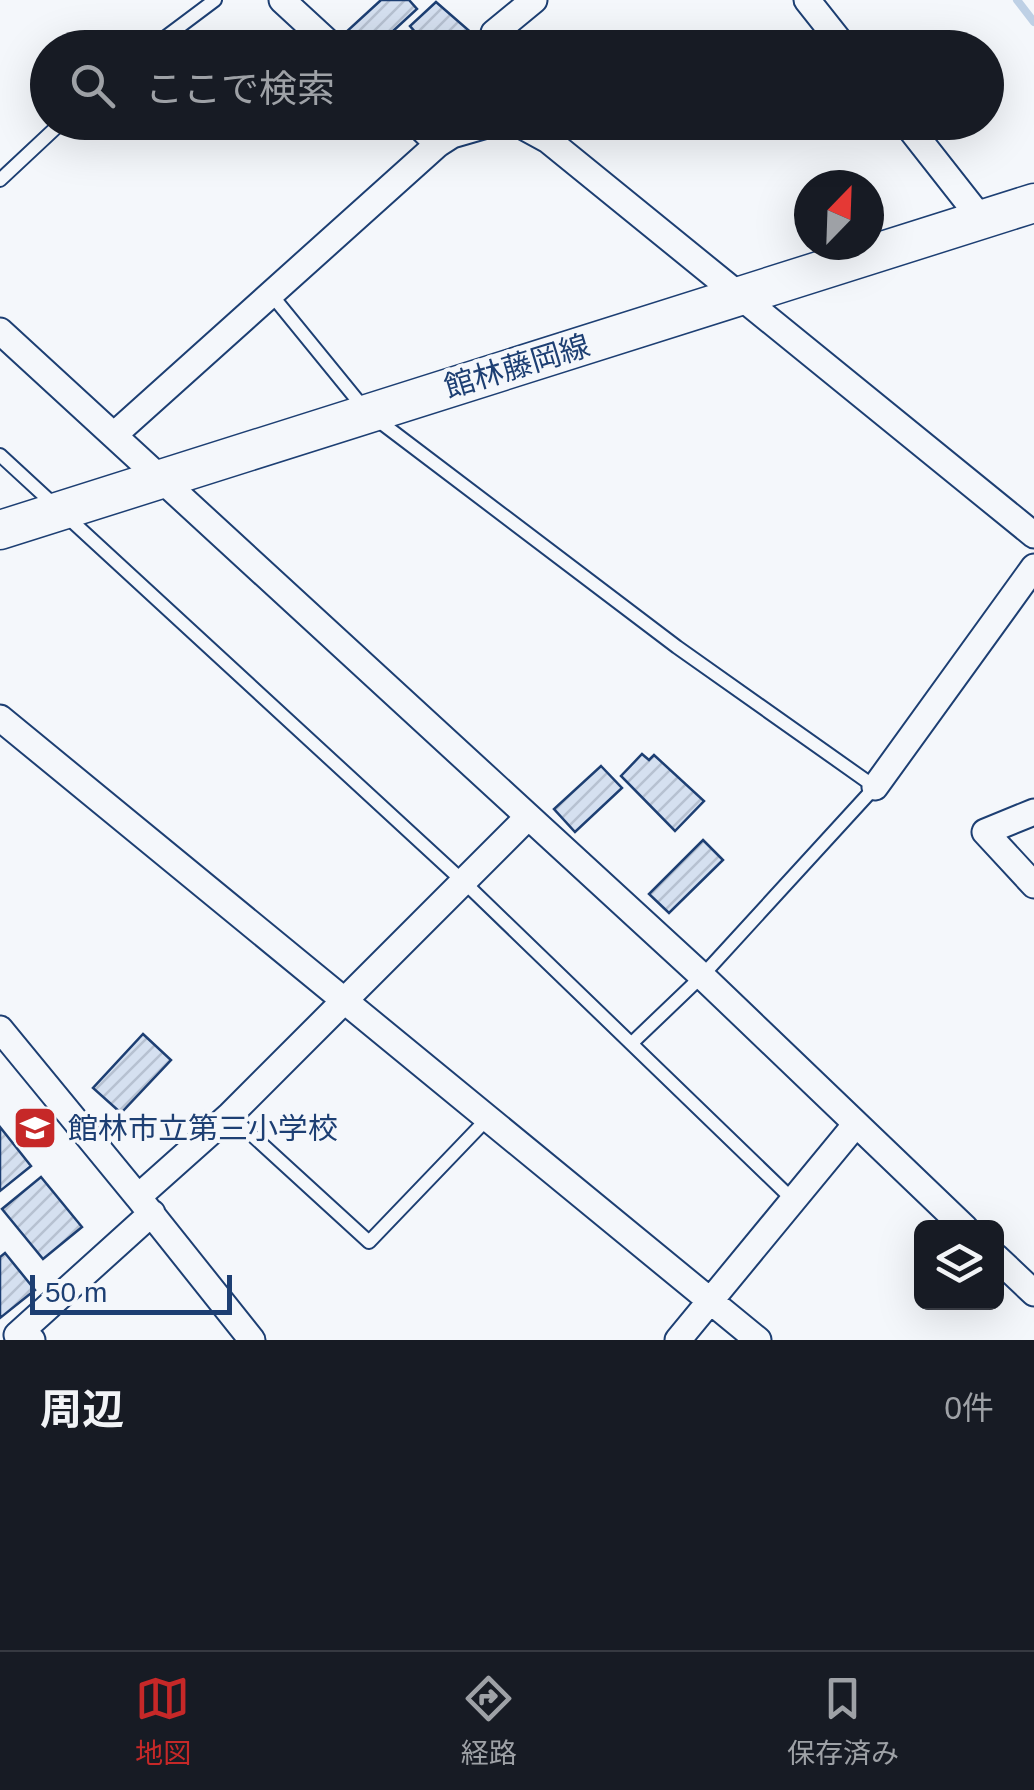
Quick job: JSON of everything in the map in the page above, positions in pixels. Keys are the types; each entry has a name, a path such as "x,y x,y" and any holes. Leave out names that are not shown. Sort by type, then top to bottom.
{"main road":[{"name":"館林藤岡線","path":"0,530 1034,203"}],"street":[{"path":"282,0 314,30"},
{"path":"498,30 534,0"},
{"path":"807,0 831,30"},
{"path":"434,140 438,144"},
{"path":"114,435 444,140"},
{"path":"548,140 738,299 1034,535"},
{"path":"919,140 982,220"},
{"path":"0,332 702,976 957,1220"},
{"path":"875,787 1034,568"},
{"path":"0,718 758,1340"},
{"path":"1034,812 985,832 1034,885"},
{"path":"32,1340 17,1335 527,818"},
{"path":"0,1029 252,1340"},
{"path":"678,1340 790,1198 856,1124"},
{"path":"1004,1265 1034,1293"}],"lane":[{"path":"175,30 215,0"},
{"path":"0,180 43,140"},
{"path":"270,293 368,412 677,647 875,787 702,976 633,1042"},
{"path":"0,455 466,884 790,1198"},
{"path":"230,1115 369,1242 487,1118"}],"building":[{"path":"381,0 409,0 417,9 394,30 348,30"},
{"path":"436,2 468,30 413,30 410,26"},
{"path":"642,754 649,760 654,755 704,801 675,831 621,776"},
{"path":"601,766 622,788 575,832 554,809"},
{"path":"703,840 723,860 669,913 649,894"},
{"path":"143,1034 171,1060 121,1113 93,1088"},
{"path":"0,1127 31,1166 0,1191"},
{"path":"41,1177 82,1227 43,1259 2,1209"},
{"path":"5,1253 35,1290 0,1318 0,1257"}],"waterway":[{"path":"1017,0 1034,22"}],"place":[{"name":"館林市立第三小学校","path":"35,1128"}]}
